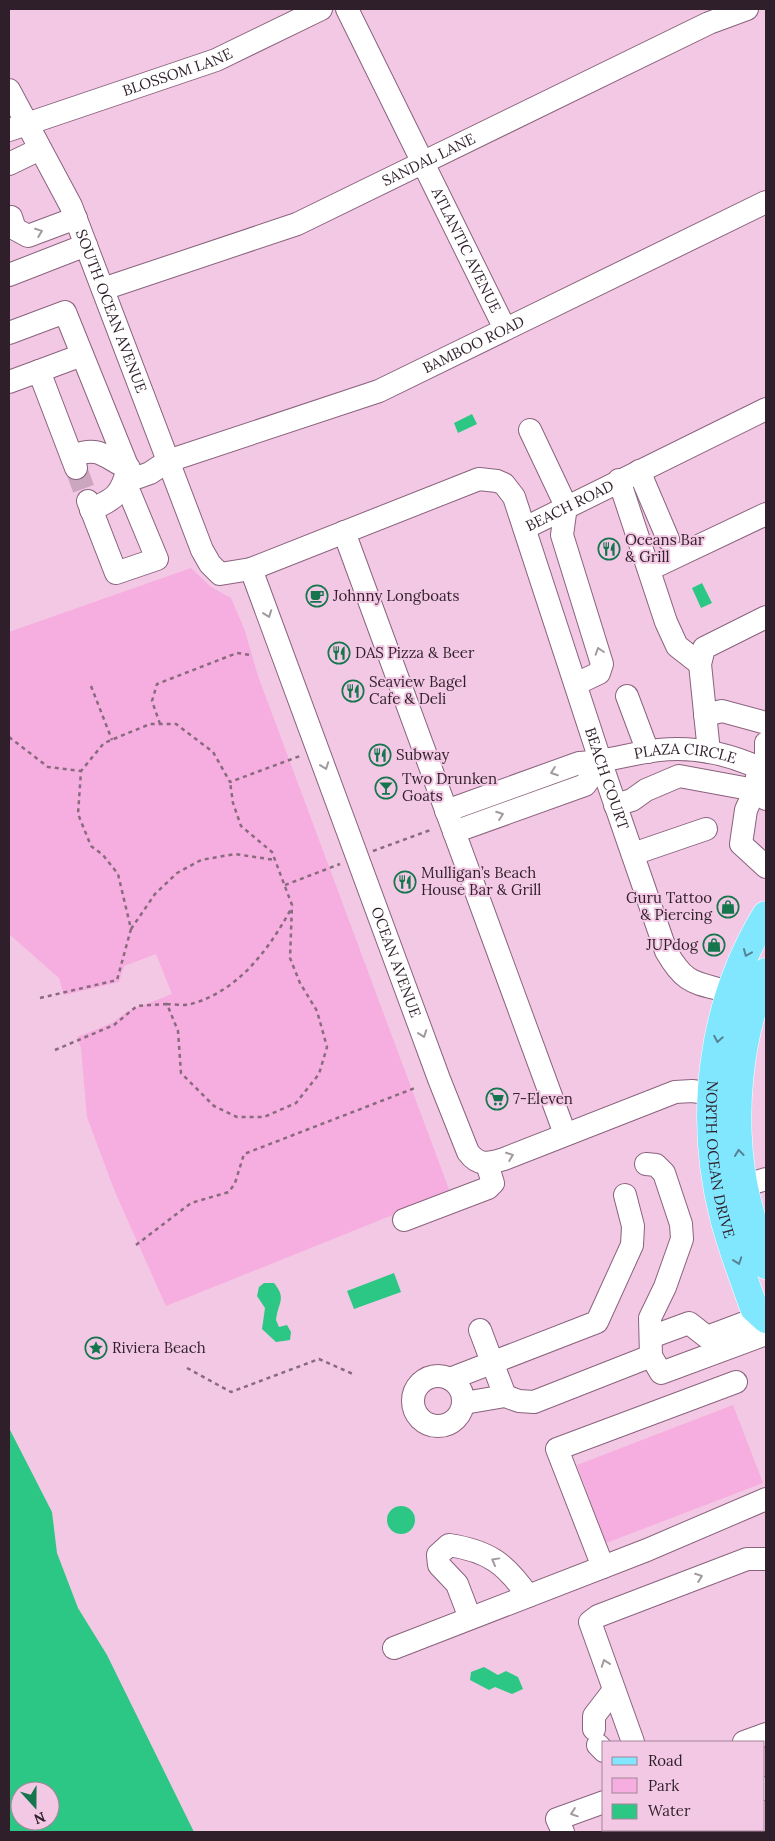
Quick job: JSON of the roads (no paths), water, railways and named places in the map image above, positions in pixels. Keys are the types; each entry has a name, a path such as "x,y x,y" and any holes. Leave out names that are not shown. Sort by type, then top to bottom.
{"main road":[{"name":"NORTH OCEAN DRIVE","path":"765,1323 754,1308 724,1218 714,1166 712,1093 718,1037 730,992 752,941 766,915"},
{"name":"NORTH OCEAN DRIVE","path":"766,972 753,1008 742,1061 738,1097 738,1143 755,1182 766,1265"}],"street":[{"name":"BLOSSOM LANE","path":"18,127 216,60 321,9"},
{"name":"ATLANTIC AVENUE","path":"347,9 505,329"},
{"name":"SANDAL LANE","path":"103,289 297,224 709,23 747,9"},
{"name":"SOUTH OCEAN AVENUE","path":"9,90 18,127 40,149 76,218 198,540 210,564 220,574 251,568"},
{"path":"9,164 40,149"},
{"name":"BAMBOO ROAD","path":"126,476 139,477 150,473 168,461 379,391 766,202"},
{"path":"11,217 16,229 28,236 76,218"},
{"path":"9,275 86,245"},
{"path":"9,333 65,312 157,559 116,573 90,506 113,500 126,476"},
{"path":"9,382 82,356"},
{"path":"40,371 74,462 84,452 100,452 126,476"},
{"name":"BEACH ROAD","path":"251,568 479,479 497,480 510,489 525,528 766,408"},
{"path":"530,430 566,506 562,535 602,664 599,673 576,684"},
{"path":"629,476 668,538"},
{"path":"629,476 650,569 666,622 677,646 700,664"},
{"path":"650,569 766,514"},
{"name":"BEACH COURT","path":"525,528 601,762 666,951 675,967 692,983 730,992"},
{"path":"344,532 565,1134"},
{"name":"OCEAN AVENUE","path":"251,568 464,1143 473,1159 487,1164"},
{"path":"689,778 700,751 705,715 700,664 704,648 766,617"},
{"path":"627,696 648,752"},
{"path":"705,715 722,711 766,723"},
{"path":"766,743 762,776 746,810 741,844 766,867"},
{"name":"PLAZA CIRCLE","path":"446,811 580,763 601,762 648,752 700,751 762,776"},
{"path":"454,832 585,785 601,762"},
{"path":"616,805 632,800 646,790 679,776 689,778 762,776"},
{"path":"633,854 706,829"},
{"path":"404,1220 488,1188 493,1183 487,1164 675,1092 692,1090 738,1097"},
{"path":"646,1164 656,1165 664,1173 681,1224 682,1238 665,1287 650,1318 651,1347 661,1373 765,1323"},
{"path":"450,1379 597,1322 632,1245 633,1226 625,1195"},
{"path":"464,1403 505,1396 519,1401 534,1402 651,1347 690,1323 707,1337 765,1323"},
{"path":"480,1330 505,1396"},
{"path":"443,1376 450,1379 460,1389 464,1403 459,1416 448,1425 433,1426 420,1420 412,1400 417,1386 429,1378 443,1376"},
{"path":"603,1567 557,1449 736,1382"},
{"path":"394,1648 734,1515 766,1500"},
{"path":"470,1618 456,1584 439,1565 438,1555 449,1545 464,1547 499,1562 516,1579 528,1596"},
{"path":"633,1741 590,1622 598,1616 747,1559 766,1559"},
{"path":"599,1742 594,1716 614,1690"},
{"path":"747,1741 766,1734"},
{"path":"563,1832 557,1818 602,1803"}],"water":[{"path":"472,414 477,424 458,433 454,423"},
{"path":"702,583 712,603 701,608 692,588"},
{"path":"394,1273 401,1292 354,1309 347,1291"},
{"path":"264,1283 274,1283 278,1288 281,1301 276,1320 279,1327 287,1325 291,1332 290,1340 276,1342 262,1329 265,1308 257,1296 259,1287"},
{"path":"9,1428 52,1512 57,1553 78,1608 107,1655 194,1832 9,1832"},
{"path":"401,1506 411,1510 415,1520 411,1530 401,1534 391,1530 387,1520 391,1510"},
{"path":"484,1667 498,1675 506,1671 518,1677 523,1689 512,1694 495,1687 489,1690 470,1680 471,1672"}],"tunnel":[{"path":"76,468 88,501"}],"place":[{"name":"Oceans Bar & Grill","path":"609,549"},
{"name":"Johnny Longboats","path":"317,596"},
{"name":"DAS Pizza & Beer","path":"339,653"},
{"name":"Seaview Bagel Cafe & Deli","path":"353,691"},
{"name":"Subway","path":"380,755"},
{"name":"Two Drunken Goats","path":"386,788"},
{"name":"Mulligan’s Beach House Bar & Grill","path":"405,882"},
{"name":"Guru Tattoo & Piercing","path":"728,907"},
{"name":"JUPdog","path":"714,945"},
{"name":"7-Eleven","path":"497,1099"},
{"name":"Riviera Beach","path":"96,1348"}]}
